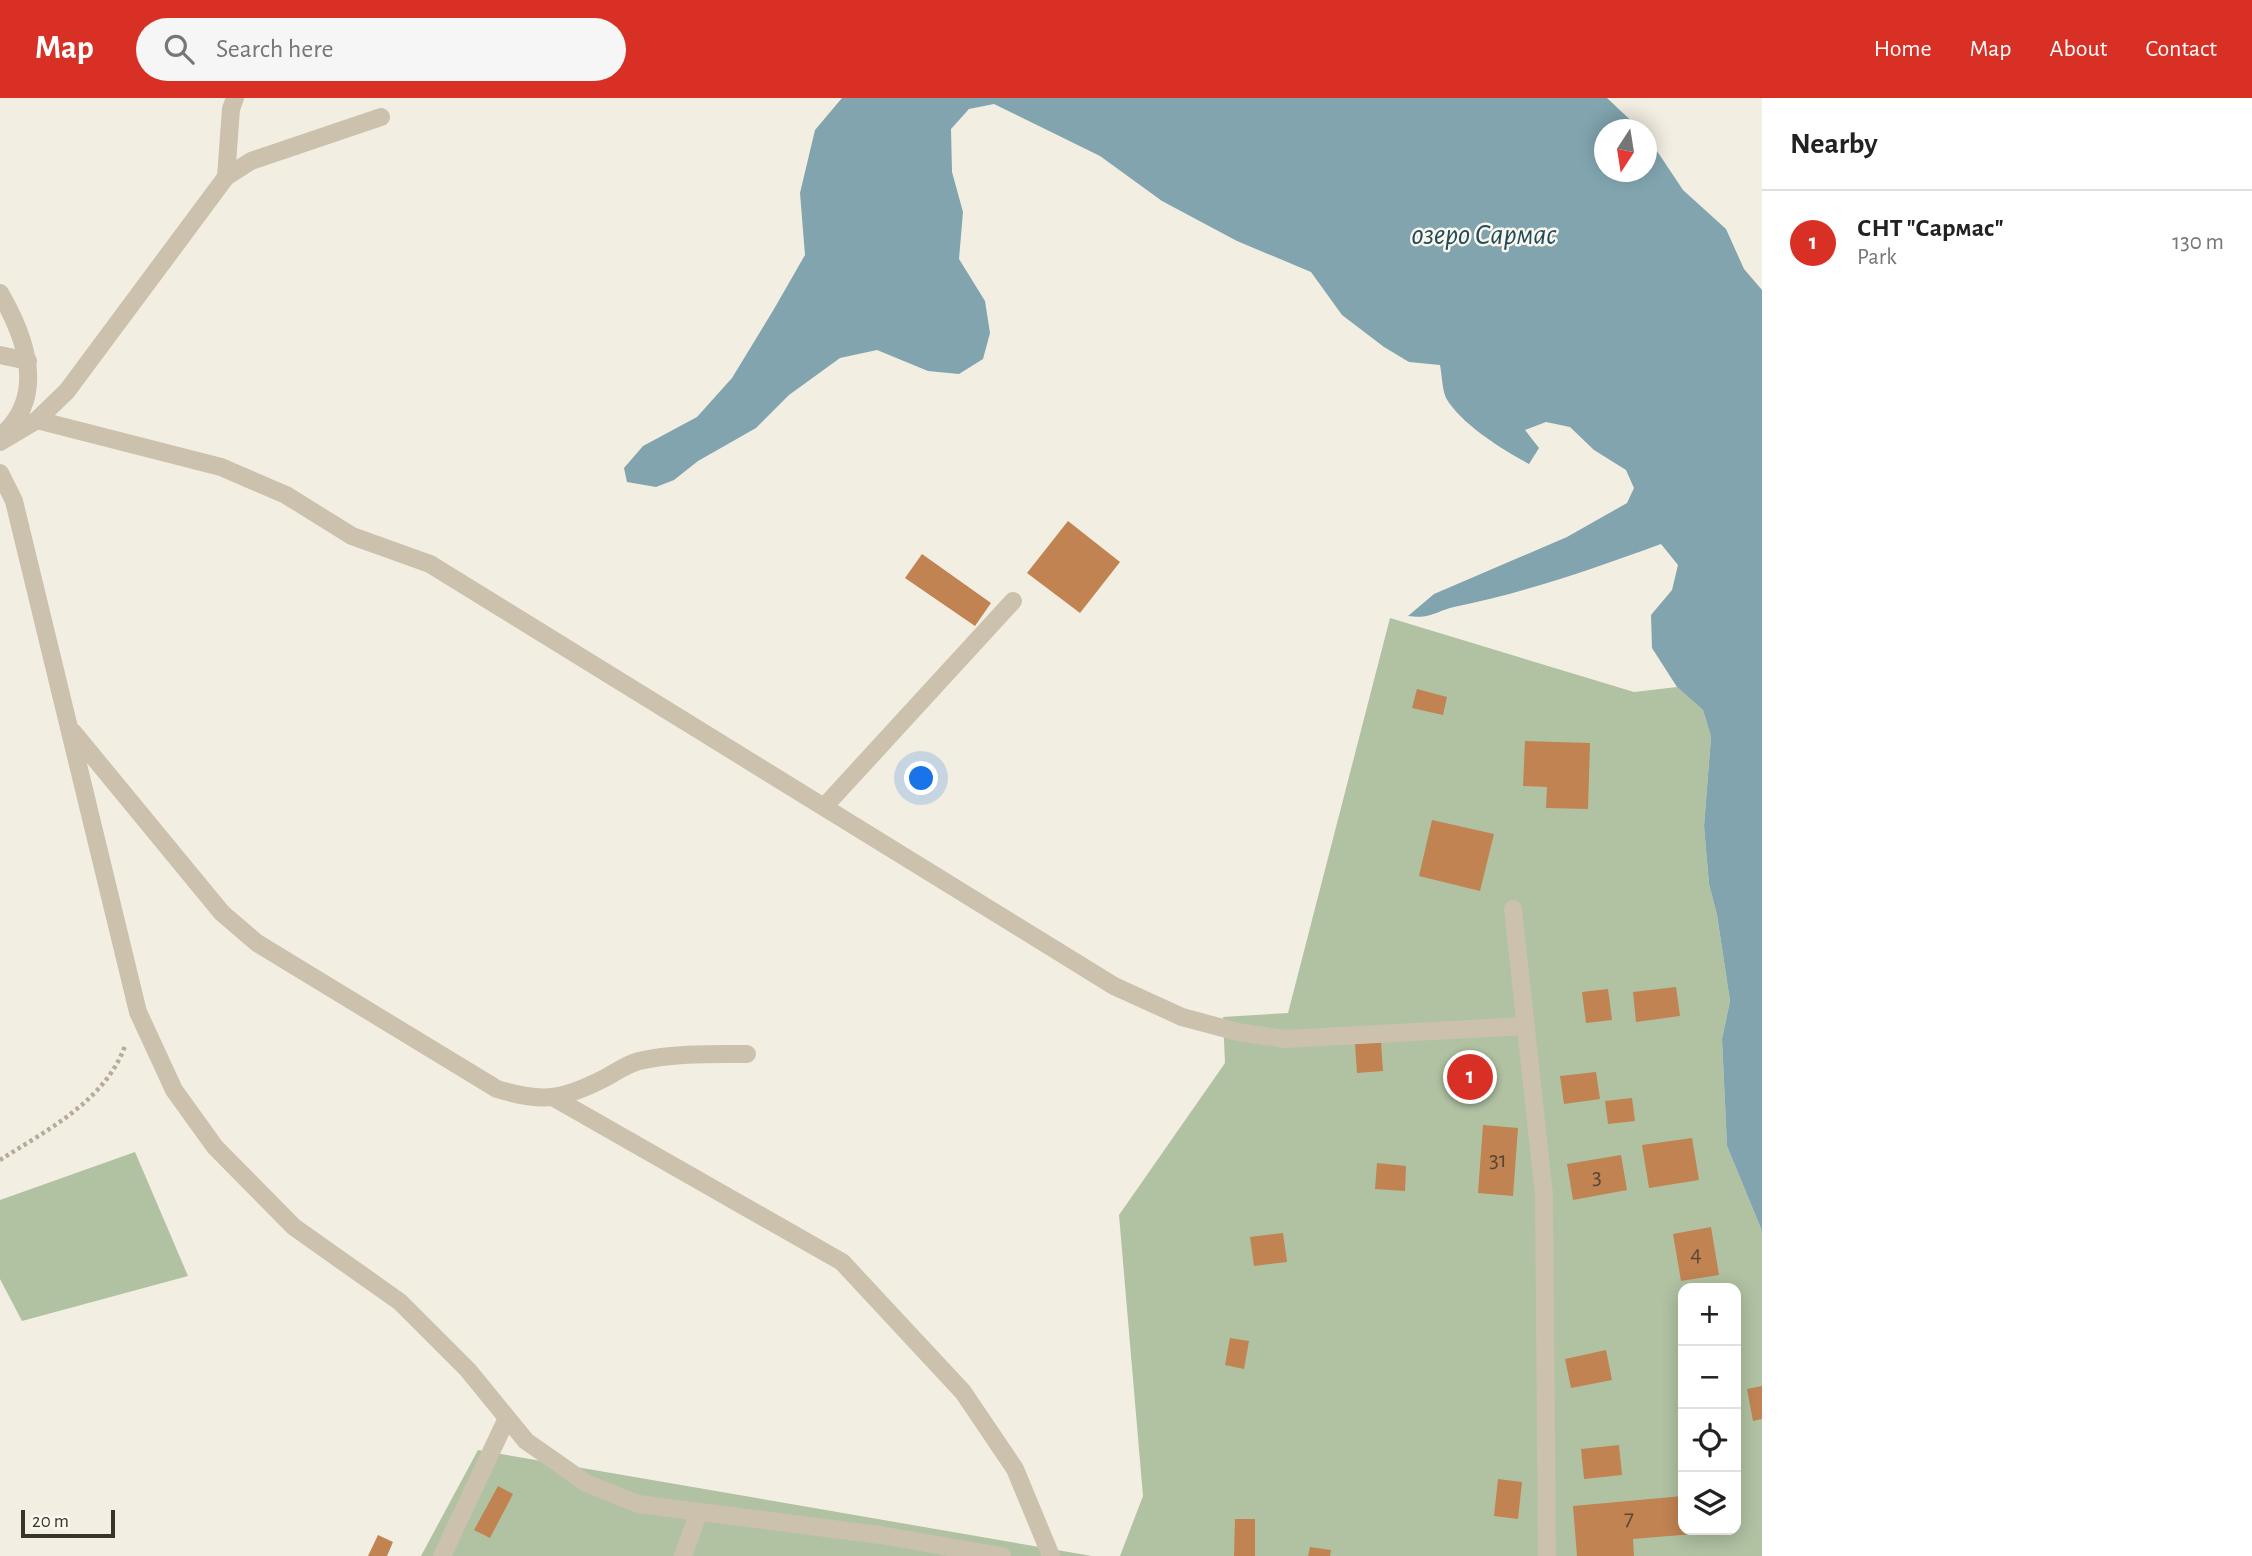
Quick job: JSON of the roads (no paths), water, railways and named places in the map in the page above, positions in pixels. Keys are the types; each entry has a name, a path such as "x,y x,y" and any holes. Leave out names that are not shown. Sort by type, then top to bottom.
{"street":[{"path":"226,177 231,109 235,98"},
{"path":"0,442 37,420 67,391 226,177 251,161 381,117"},
{"path":"0,293 17,323 28,361 29,384 17,418 0,436"},
{"path":"0,355 28,361"},
{"path":"37,420 221,467 286,495 352,536 430,564 1114,986 1182,1017 1238,1032 1284,1039 1525,1026"},
{"path":"0,473 14,501 138,1012 174,1090 215,1147 294,1227 400,1302 468,1370 526,1441 586,1483 638,1504 698,1514 880,1535 1002,1556"},
{"path":"824,807 1013,601"},
{"path":"69,727 222,913 257,943 497,1089 528,1099 555,1099 582,1090 636,1062 669,1056 747,1054"},
{"path":"1513,909 1544,1195 1547,1556"},
{"path":"555,1099 842,1262 963,1392 1015,1469 1051,1556"},
{"path":"442,1556 507,1418"},
{"path":"683,1556 698,1514"}],"water":[{"name":"озеро Сармас","path":"842,98 1607,98 1629,119 1594,119 1594,182 1657,182 1657,151 1683,190 1726,229 1744,269 1762,290 1762,1231 1727,1146 1722,1039 1730,1001 1717,915 1709,884 1704,826 1711,737 1703,710 1677,687 1652,648 1651,615 1672,590 1678,565 1661,544 1533,587 1427,616 1408,616 1434,594 1567,537 1627,503 1634,488 1626,470 1594,450 1570,427 1546,422 1525,430 1539,448 1529,464 1483,436 1453,408 1446,398 1440,365 1409,362 1384,347 1342,315 1311,272 1237,241 1162,201 1100,156 994,104 969,109 951,129 952,172 963,212 959,259 985,301 990,333 983,359 959,374 928,371 877,350 840,358 789,395 756,428 698,461 674,480 656,487 627,482 624,468 643,446 697,417 732,378 805,255 800,193 815,130"}],"place":[{"name":"СНТ \"Сармас\"","path":"1470,1077"}]}
